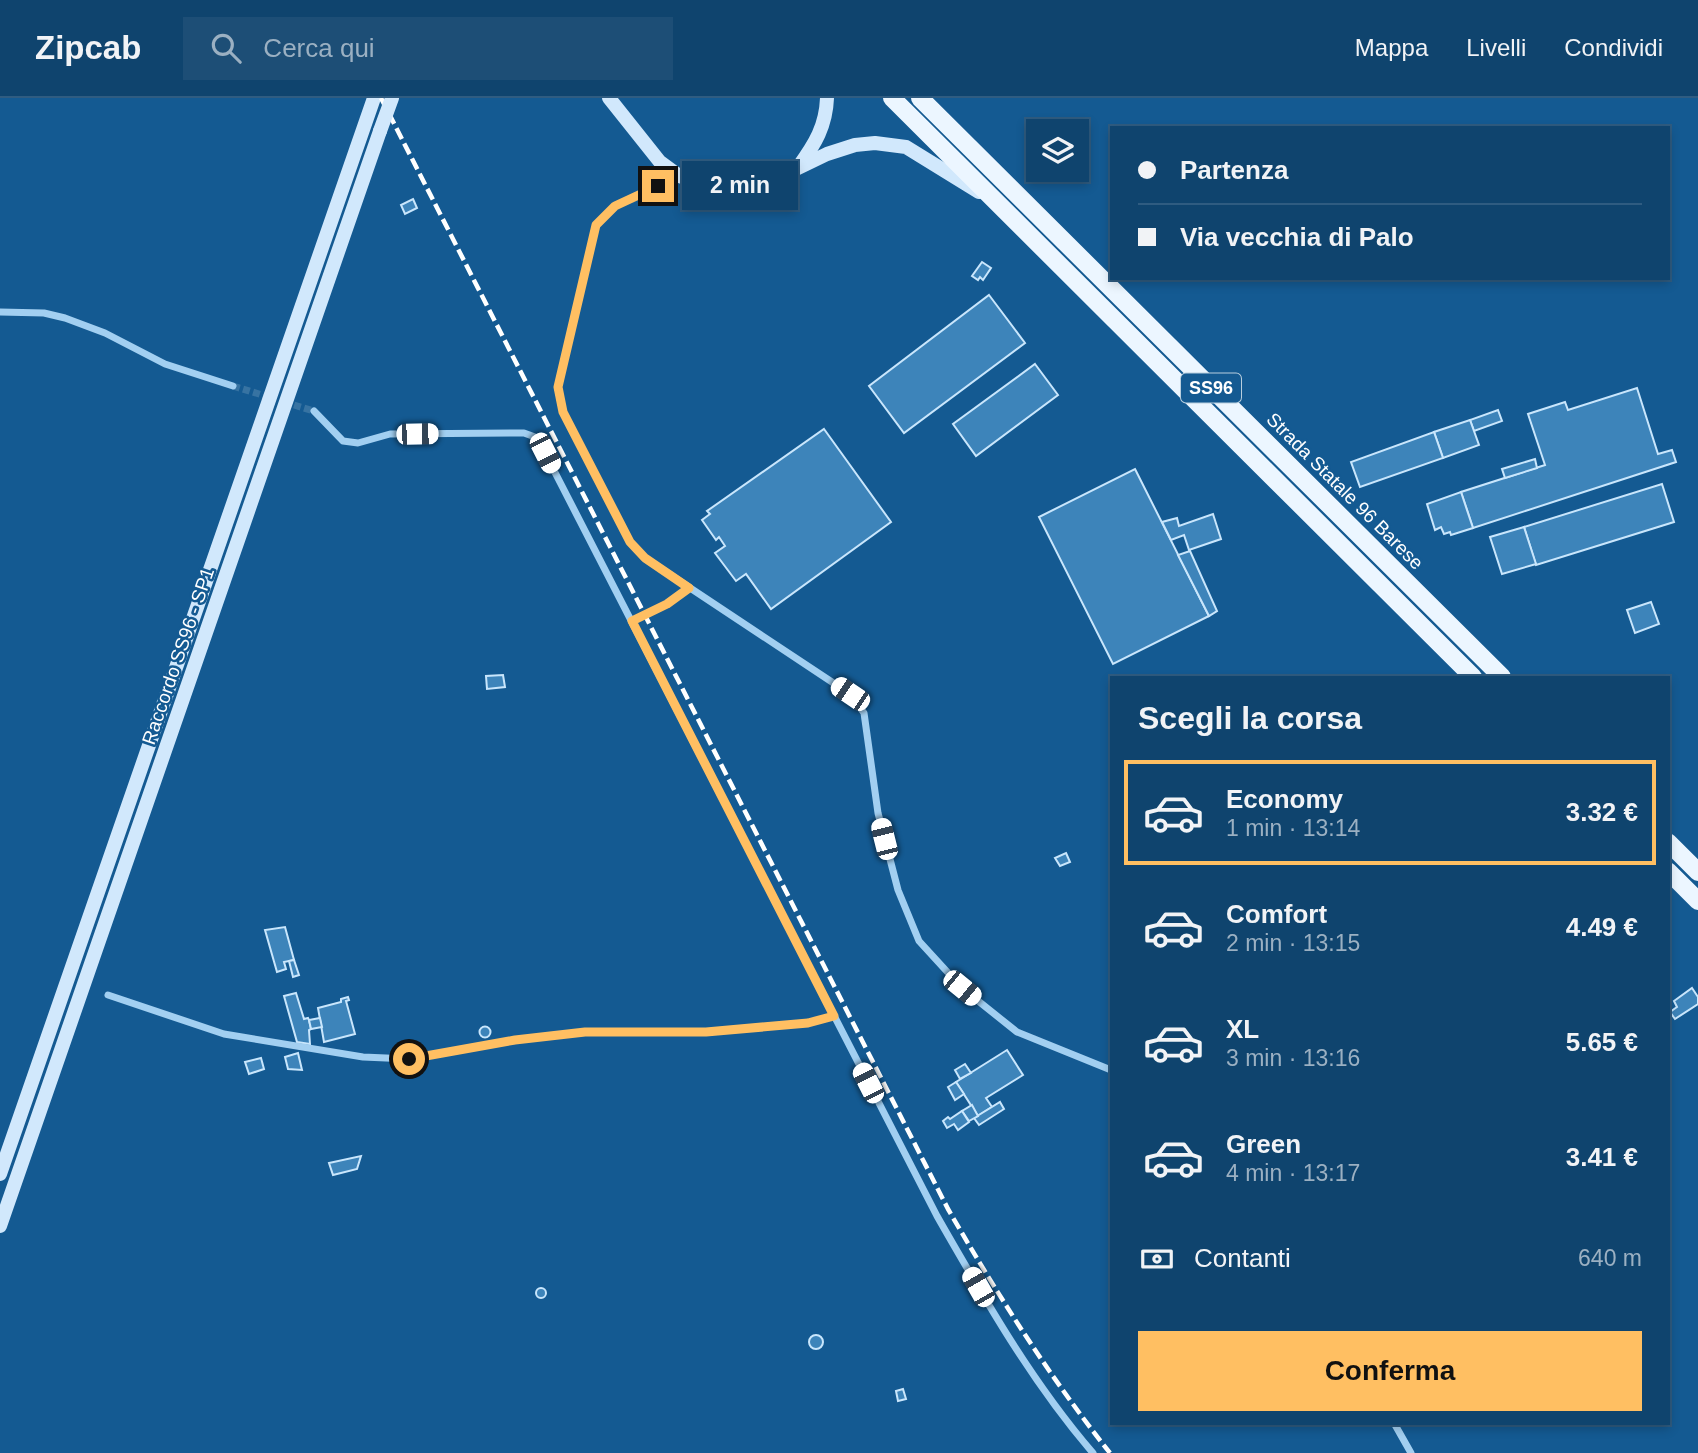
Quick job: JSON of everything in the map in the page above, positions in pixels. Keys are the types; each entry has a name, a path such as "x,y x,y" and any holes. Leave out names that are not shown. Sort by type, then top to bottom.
{"main road":[{"name":"Raccordo SS96 - SP1","path":"0,1174 374,98"},
{"name":"Raccordo SS96 - SP1","path":"0,1226 392,98"},
{"path":"609,98 660,162 679,176 705,186 733,190 766,183 827,154 855,145 875,144 906,147 994,200"},
{"path":"796,170 816,144 826,117 827,98"},
{"name":"SS96","path":"892,98 1472,676"},
{"name":"Strada Statale 96 Barese","path":"920,98 1501,676"},
{"path":"1670,844 1698,872"},
{"path":"1670,873 1698,901"}],"street":[{"path":"679,176 615,206 596,225 558,387 563,412 630,542 645,558 850,694 864,713 878,813 898,890 919,941 962,988 1017,1032 1110,1070"},
{"path":"0,312 44,313 65,318 105,333 165,363 233,386"},
{"path":"314,411 343,441 358,443 390,434 524,433 534,438 545,453 937,1216 991,1311 1038,1382 1093,1453"},
{"path":"632,621 667,604 689,588"},
{"path":"108,995 224,1034 363,1058 409,1059 515,1040 585,1032 706,1032 808,1023 834,1016"},
{"path":"1395,1425 1411,1453"}],"building":[{"path":"413,199 417,208 405,214 401,205"},
{"path":"982,262 991,268 983,280 980,277 978,280 972,276"},
{"path":"989,295 1025,343 904,433 869,386"},
{"path":"1035,364 1058,395 976,456 953,424"},
{"path":"1637,388 1658,454 1672,450 1676,462 1473,528 1461,492 1545,465 1528,414 1565,402 1568,410"},
{"path":"1498,410 1502,421 1474,431 1470,420"},
{"path":"1470,420 1479,445 1443,458 1434,432"},
{"path":"824,429 891,522 771,609 746,574 736,581 715,553 725,546 719,537 716,540 702,520 710,514 707,511"},
{"path":"1434,432 1443,458 1360,487 1351,462"},
{"path":"1535,459 1537,468 1505,478 1502,469"},
{"path":"1135,469 1209,616 1113,664 1039,517"},
{"path":"1662,484 1674,522 1536,565 1524,527"},
{"path":"1461,492 1473,528 1451,535 1450,532 1444,534 1441,527 1435,530 1427,504"},
{"path":"1213,514 1221,539 1189,550 1184,535 1171,540 1162,522 1177,518 1179,526"},
{"path":"1524,527 1536,564 1502,574 1490,537"},
{"path":"1190,551 1217,611 1209,616 1178,555"},
{"path":"1651,602 1659,624 1635,633 1627,610"},
{"path":"503,675 505,687 487,689 486,676"},
{"path":"1066,853 1070,862 1060,866 1055,858"},
{"path":"285,927 294,960 284,962 286,969 277,972 265,930"},
{"path":"294,960 299,975 293,977 289,961"},
{"path":"1692,988 1698,997 1698,1004 1675,1019 1670,1012 1677,1007 1674,1001"},
{"path":"296,993 304,1019 309,1020 310,1044 297,1042 284,996"},
{"path":"348,997 349,1000 346,1001 355,1034 324,1042 318,1008 341,1002 341,999"},
{"path":"320,1018 322,1027 311,1029 309,1020"},
{"path":"485,1027 489,1028 489,1036 485,1037 481,1036 480,1032 481,1028"},
{"path":"1007,1050 1023,1075 986,1098 992,1107 978,1116 956,1082"},
{"path":"298,1053 302,1070 288,1069 285,1057"},
{"path":"261,1058 264,1069 249,1074 245,1062"},
{"path":"965,1064 971,1073 960,1079 955,1070"},
{"path":"956,1082 964,1094 955,1100 948,1087"},
{"path":"1000,1102 1004,1109 979,1125 974,1118"},
{"path":"972,1105 978,1116 969,1121 962,1111"},
{"path":"962,1111 969,1122 958,1130 954,1124 947,1128 943,1121"},
{"path":"361,1156 357,1169 333,1175 329,1163"},
{"path":"541,1288 545,1289 545,1297 541,1298 537,1297 536,1293 537,1289"},
{"path":"816,1335 821,1337 821,1347 816,1349 811,1347 809,1342 811,1337"},
{"path":"903,1389 906,1399 898,1401 896,1391"}],"tunnel":[{"path":"233,386 272,398"},
{"path":"284,402 314,411"}],"railway":[{"path":"381,98 948,1209 1024,1334 1110,1453"}],"route":[{"path":"409,1059 515,1040 585,1032 706,1032 808,1023 834,1016 632,621 667,604 689,588 645,558 630,542 563,412 558,387 562,362 596,225 615,206 658,186"}]}
